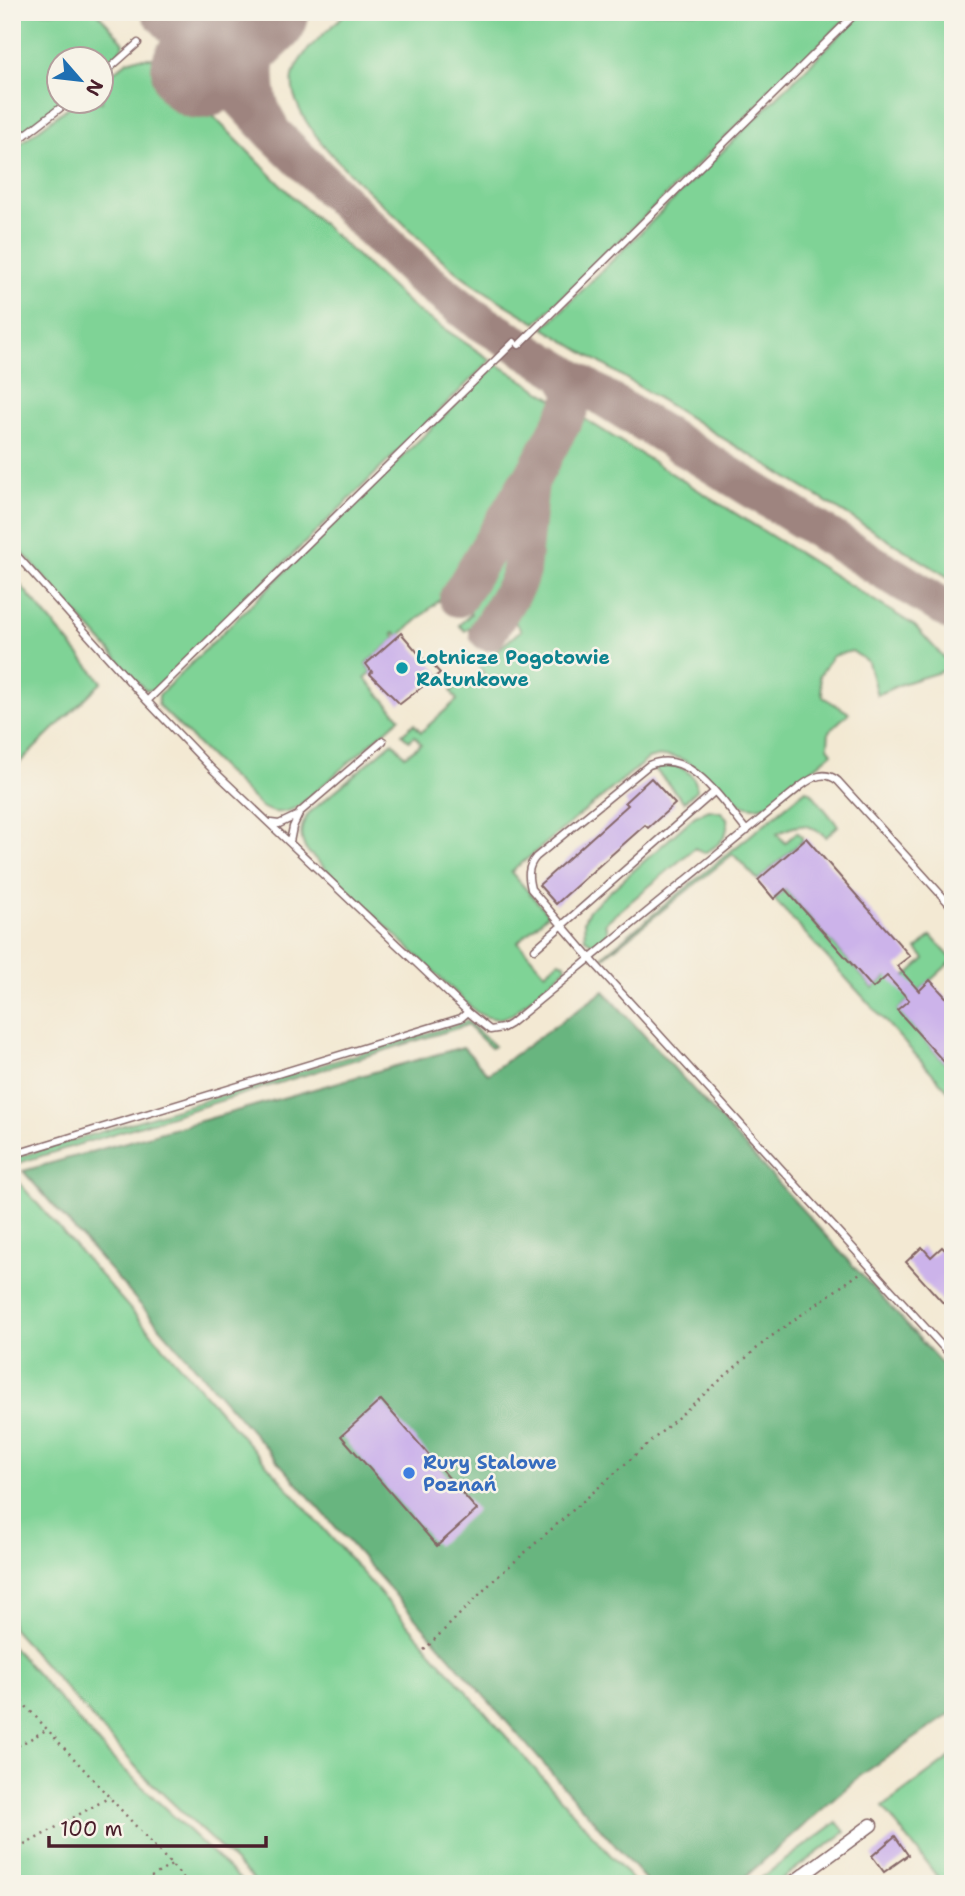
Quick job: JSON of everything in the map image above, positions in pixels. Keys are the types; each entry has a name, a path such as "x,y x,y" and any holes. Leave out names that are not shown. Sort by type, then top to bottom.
{"street":[{"path":"791,1884 871,1825"}],"lane":[{"path":"147,701 857,12"},
{"path":"116,63 138,43"},
{"path":"12,145 50,116"},
{"path":"12,550 147,701 269,823 490,1030 503,1028 808,781 821,775 833,776 953,908"},
{"path":"269,823 288,821 383,741"},
{"path":"747,831 687,767 670,760 657,761 530,863 531,889 590,959 953,1358"},
{"path":"534,949 713,792"},
{"path":"290,842 300,812"},
{"path":"12,1155 461,1018 468,1012"}],"path":[{"path":"424,1650 495,1579 726,1374 769,1338 869,1265"},
{"path":"12,1691 189,1884"},
{"path":"12,1749 47,1729"},
{"path":"12,1852 110,1797"},
{"path":"139,1884 172,1865"}],"green space":[{"path":"12,12 97,12 124,43 116,57 116,46 46,46 46,114 17,136 12,136"},
{"path":"347,12 853,12 536,323 475,285 435,253 351,175 315,135 302,114 294,95 293,76 296,68 308,50"},
{"path":"863,12 953,12 953,580 544,328"},
{"path":"156,58 294,198 416,310 491,360 155,690 145,690 12,541 12,150 57,116 116,116 116,70 128,61"},
{"path":"497,364 915,626 953,668 901,684 877,695 868,662 852,651 832,656 819,677 823,697 849,713 829,731 828,746 832,753 770,804 753,807 738,803 684,760 668,756 648,759 511,872 548,914 518,942 545,973 559,961 565,963 566,968 514,1013 495,1018 476,1012 306,850 301,832 308,814 393,742 405,756 421,744 415,736 409,741 402,734 414,724 421,732 457,700 451,691 463,681 469,686 484,673 479,666 521,630 513,620 492,638 478,621 465,631 459,625 471,614 451,590 399,636 393,633 396,638 366,664 372,672 365,678 400,718 299,806 289,811 275,812 260,806 158,705 159,695"},
{"path":"12,575 102,682 12,770"},
{"path":"673,765 689,773 697,790 684,802 653,767"},
{"path":"806,790 811,792 838,826 826,837 808,826 790,828 777,834 785,843 797,832 802,841 758,880 733,854 600,960 606,953"},
{"path":"709,810 721,812 727,818 727,830 719,844 704,853 695,848 605,923 607,936 599,943 593,944 585,939 584,921 589,910 695,816"},
{"path":"785,889 873,988 887,976 906,976 925,959 917,949 931,936 953,960 898,1010 953,1072 953,1096 774,899"},
{"path":"604,991 953,1376 953,1712 860,1776 737,1884 649,1884 23,1171 463,1047 488,1074"},
{"path":"467,1021 494,1046 491,1048 467,1025 12,1165 12,1159"},
{"path":"12,1177 636,1884 258,1884 143,1775 12,1628"},
{"path":"12,1646 110,1756 245,1884 12,1884"},
{"path":"953,1755 953,1884 943,1884 883,1807"},
{"path":"837,1822 845,1832 775,1884 753,1884"}],"building":[{"name":"Lotnicze Pogotowie Ratunkowe","path":"401,633 425,661 427,659 440,673 400,704 370,674 372,672 366,664"},
{"path":"651,778 675,804 648,828 645,825 556,904 539,885 628,805 625,802"},
{"path":"806,838 910,956 897,966 919,991 930,980 953,1005 953,1072 897,1010 909,1000 887,976 873,988 785,889 774,899 758,880"},
{"path":"922,1247 931,1257 942,1247 953,1258 953,1314 906,1262"},
{"name":"Rury Stalowe Poznań","path":"381,1400 477,1510 437,1546 341,1436"},
{"path":"895,1836 908,1855 884,1872 872,1856"}],"taxiway":[{"path":"160,12 274,134 417,273 473,317 953,613"},
{"path":"267,12 259,40 256,85 262,113 269,125"},
{"path":"488,632 516,585 521,571 530,482 575,398 574,390 563,372"},
{"path":"458,598 526,485"}],"runway":[{"path":"200,70 260,12"}],"place":[{"name":"Lotnicze Pogotowie Ratunkowe","path":"402,668"},
{"name":"Rury Stalowe Poznań","path":"409,1473"}]}
